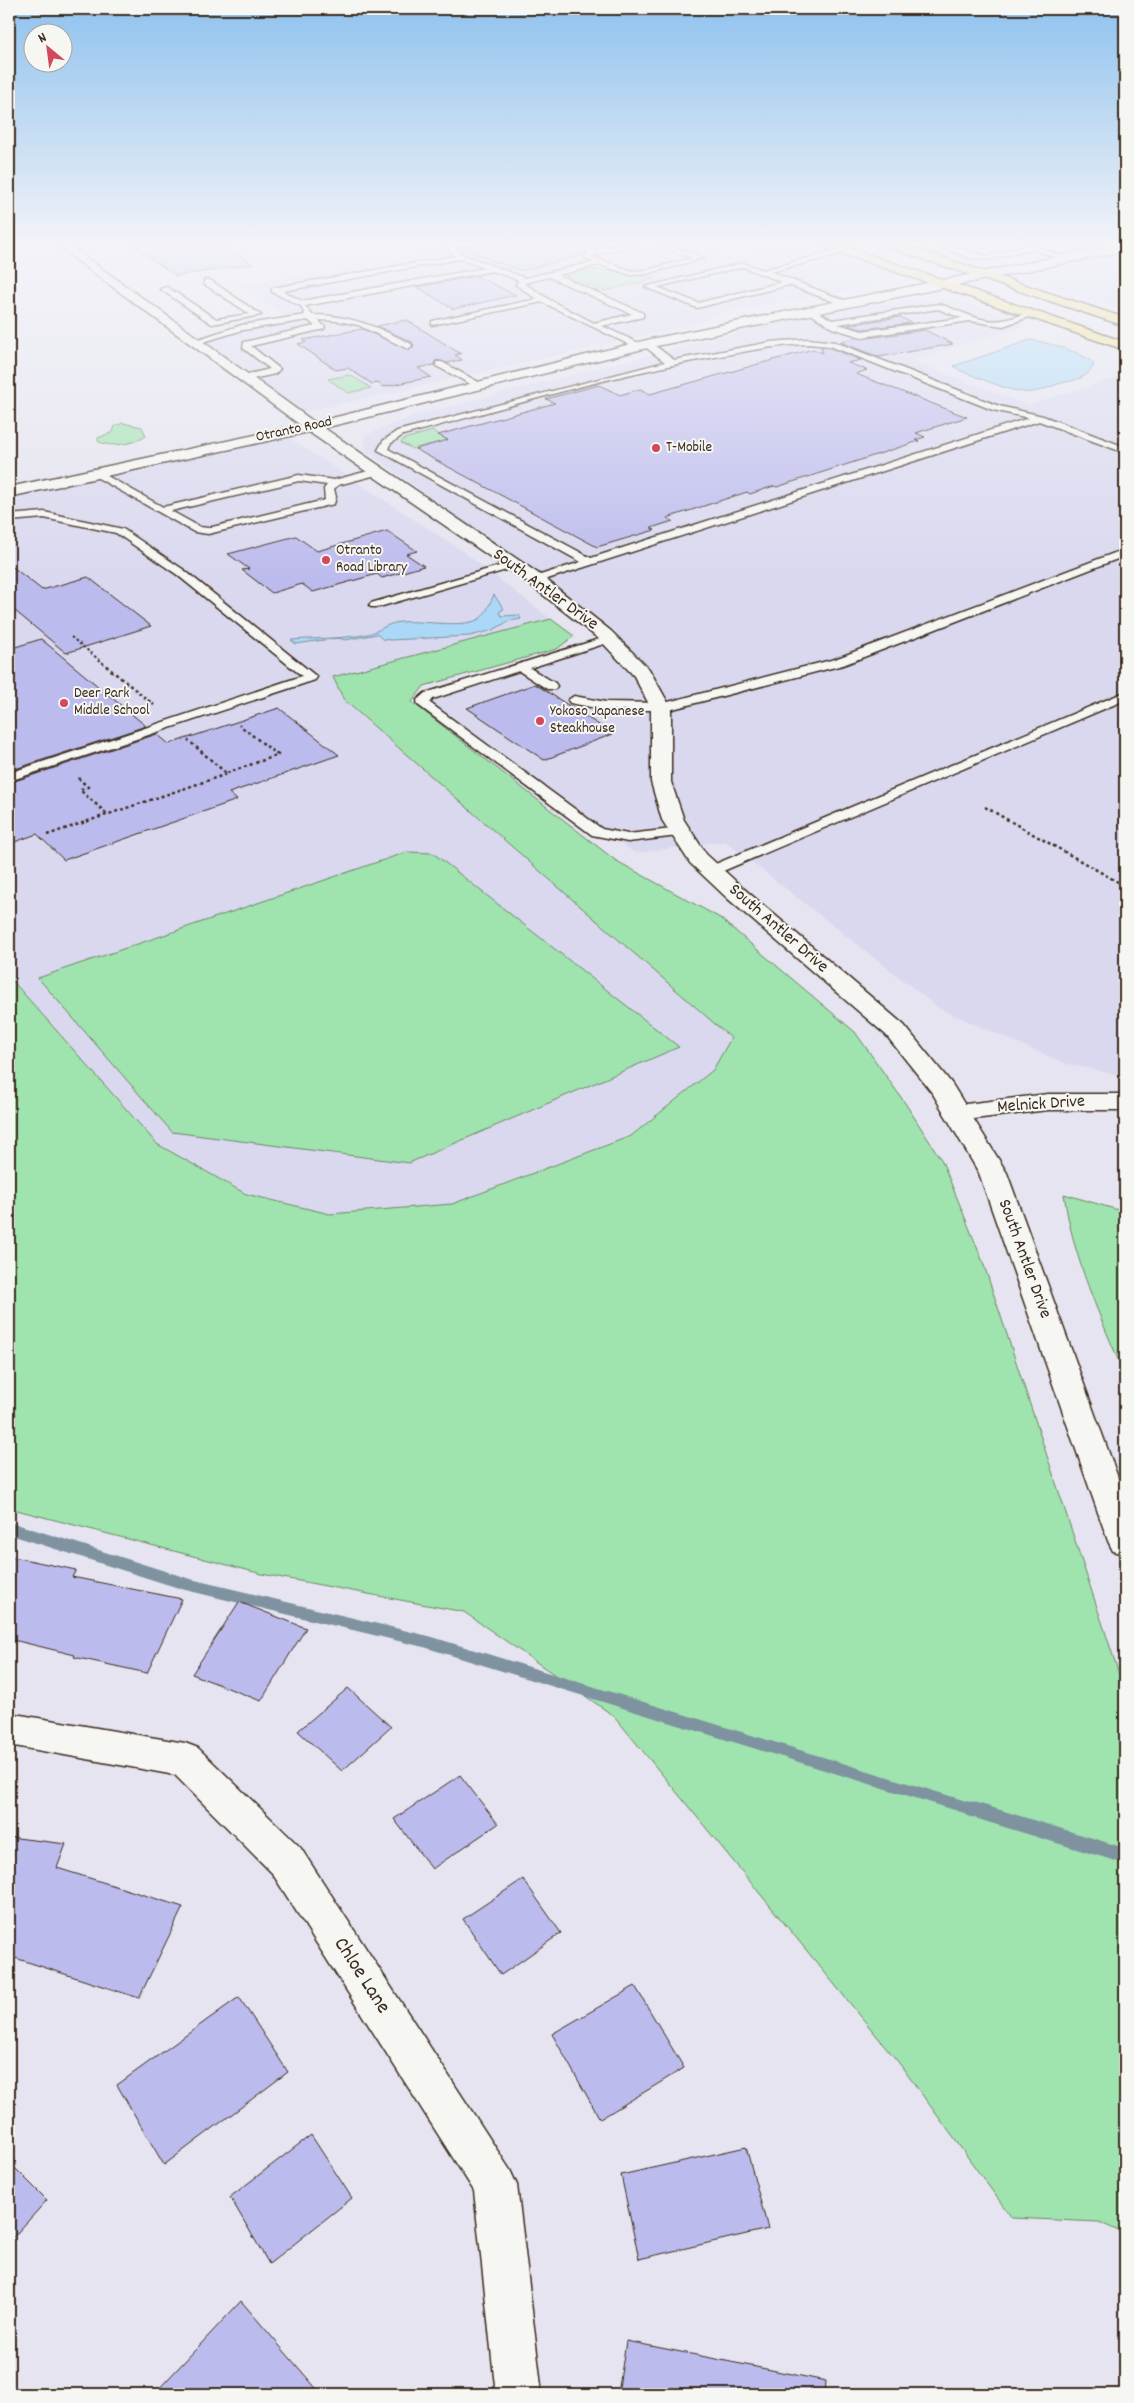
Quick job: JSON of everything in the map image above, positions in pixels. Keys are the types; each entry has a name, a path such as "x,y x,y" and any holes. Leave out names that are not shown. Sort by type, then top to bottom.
{"street":[{"name":"South Antler Drive","path":"211,355 376,472 535,580 609,639 642,673 661,707 661,782 673,820 698,858 895,1030 943,1090 993,1173 1125,1540"},
{"name":"Otranto Road","path":"9,492 312,427 601,355"},
{"name":"Melnick Drive","path":"957,1113 1048,1102 1125,1102"},
{"name":"Chloe Lane","path":"9,1729 185,1760 286,1860 495,2185 518,2386 515,2394"}],"lane":[{"path":"243,378 272,372 276,369 258,355"},
{"path":"660,355 670,361"},
{"path":"592,563 383,450 386,443 400,433 670,361 708,355"},
{"path":"861,355 996,408 1040,418 1125,450"},
{"path":"439,364 479,385"},
{"path":"535,580 1040,418"},
{"path":"163,510 299,478 334,483 376,472"},
{"path":"94,473 198,530 208,531 330,502 329,489 334,483"},
{"path":"9,777 311,677 180,572 120,531 44,515 11,514"},
{"path":"574,700 605,707 661,707 839,662 1125,552"},
{"path":"375,605 513,565"},
{"path":"609,639 429,696 423,700 424,705 597,832 610,838 629,839 681,832"},
{"path":"519,666 551,686"},
{"path":"712,871 1125,696"}],"path":[{"path":"227,774 278,755 233,720"},
{"path":"985,807 1125,886"}],"shaded area":[{"path":"223,355 559,355 305,412 299,412"},
{"path":"649,355 927,355 910,360 1028,405 1125,375 1125,1077 1064,1063 940,1009 725,841 635,853 420,704 421,698 441,687 617,632 366,451 364,436 412,416"},
{"path":"282,433 465,553 551,619 334,677 344,700 731,1038 713,1070 631,1136 452,1204 330,1214 246,1194 157,1144 9,977 9,492"}],"green space":[{"path":"350,375 371,388 348,393 328,379"},
{"path":"123,423 142,427 146,436 136,441 115,445 108,445 98,441 98,438 113,432 115,426"},
{"path":"432,431 448,440 413,449 401,443 404,439"},
{"path":"551,619 574,636 557,649 424,686 412,702 615,860 720,918 855,1032 905,1103 942,1161 983,1262 1125,1692 1125,2234 1099,2222 1012,2218 899,2063 614,1716 464,1612 262,1574 9,1508 9,977 157,1144 246,1194 330,1214 452,1204 631,1136 713,1070 731,1038 344,700 333,677"},
{"path":"407,852 433,853 679,1047 409,1163 172,1132 38,978"},
{"path":"1064,1194 1125,1212 1125,1376 1088,1287 1068,1218"}],"water":[{"path":"986,355 1082,355 1094,364 1092,369 1081,378 1032,392 1017,391 997,385 961,371 954,366"},
{"path":"494,595 504,609 499,612 502,616 519,615 521,619 509,621 493,630 470,636 390,640 382,639 377,634 345,640 338,638 372,633 390,624 400,622 451,624 470,622 483,616"},
{"path":"337,638 296,644 291,640"}],"building":[{"path":"314,355 455,355 462,360 447,363 436,360 434,365 418,368 431,377 383,387 378,383 372,384 348,368 336,370"},
{"name":"T-Mobile","path":"791,355 848,355 861,360 848,363 867,370 856,374 967,417 916,433 925,437 915,440 919,441 777,487 774,486 750,494 747,492 667,518 673,521 651,528 655,530 597,547 415,449 448,440 438,435 555,403 546,399 599,385 620,395 640,389 650,394"},
{"name":"Otranto Road Library","path":"387,531 417,551 406,554 424,566 382,578 377,574 313,592 302,584 272,593 242,570 249,569 228,554 296,536 317,551"},
{"path":"9,564 42,590 88,577 151,626 66,653 9,606"},
{"name":"Deer Park Middle School","path":"41,639 146,726 9,771 9,649"},
{"name":"Yokoso Japanese Steakhouse","path":"535,684 613,734 544,760 467,708"},
{"path":"279,708 339,755 229,793 237,800 64,860 37,834 9,844 9,783 157,734 169,744"},
{"path":"9,1556 76,1570 72,1577 182,1599 147,1673 74,1657 75,1655 9,1639"},
{"path":"239,1602 306,1628 261,1701 192,1674"},
{"path":"348,1688 391,1727 342,1771 298,1731"},
{"path":"460,1775 498,1824 432,1869 394,1819"},
{"path":"9,1837 66,1844 57,1868 183,1907 139,1998 9,1956"},
{"path":"523,1879 561,1933 501,1975 463,1919"},
{"path":"635,1986 684,2068 600,2119 552,2034"},
{"path":"239,1997 288,2072 164,2165 117,2085"},
{"path":"311,2135 352,2198 269,2264 230,2197"},
{"path":"746,2147 768,2229 639,2259 621,2175"},
{"path":"9,2162 47,2200 9,2242"},
{"path":"241,2301 321,2394 154,2394"},
{"path":"626,2341 826,2381 825,2394 618,2394"}],"waterway":[{"path":"9,1528 186,1584 428,1642 975,1810"},
{"path":"971,1809 1125,1856"}],"place":[{"name":"T-Mobile","path":"656,448"},
{"name":"Otranto Road Library","path":"326,560"},
{"name":"Deer Park Middle School","path":"64,703"},
{"name":"Yokoso Japanese Steakhouse","path":"540,721"}]}
